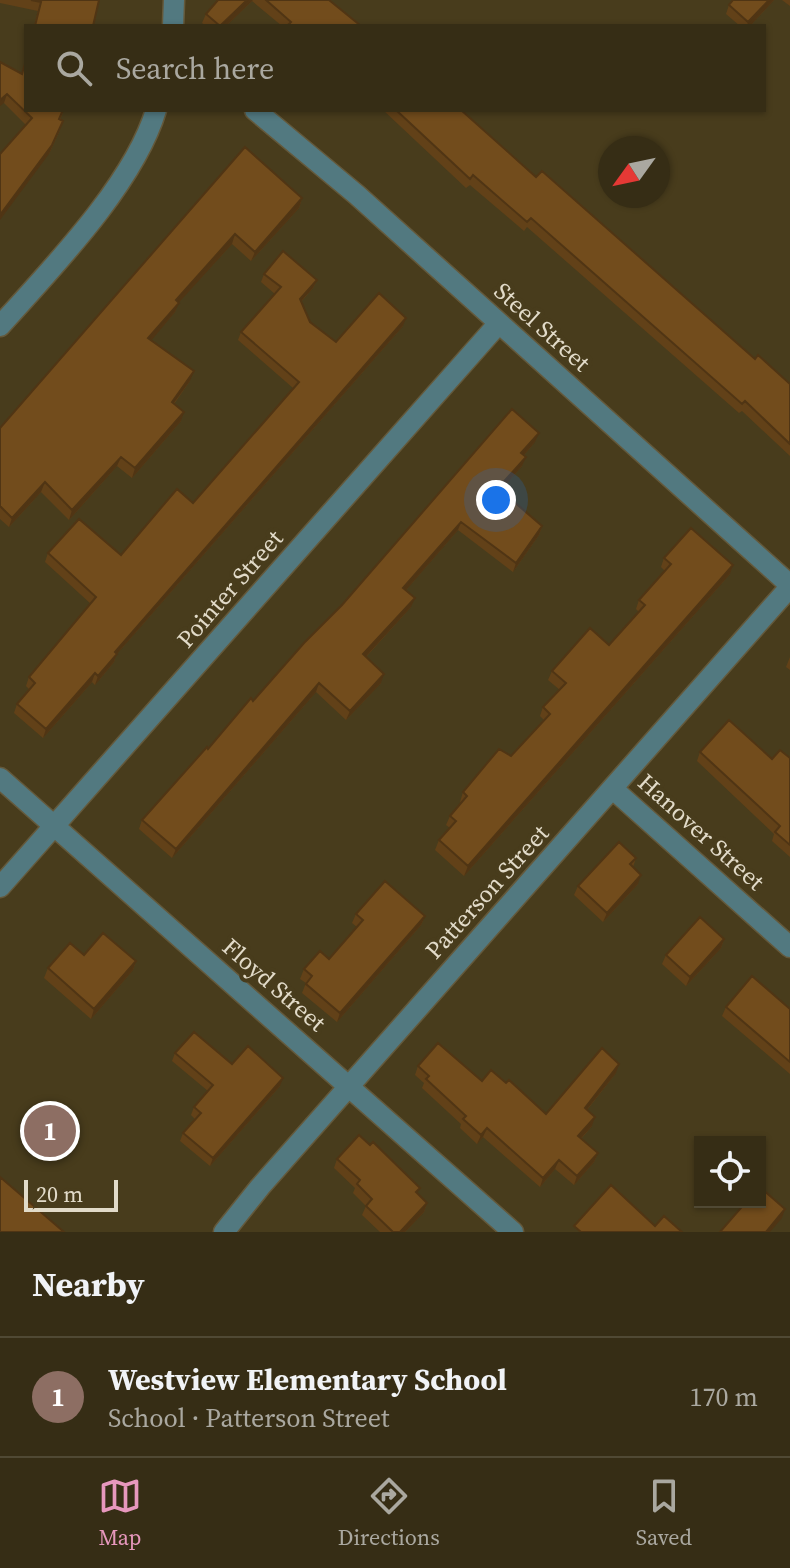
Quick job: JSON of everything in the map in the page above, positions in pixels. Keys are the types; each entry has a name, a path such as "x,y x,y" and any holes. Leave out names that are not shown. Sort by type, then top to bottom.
{"street":[{"path":"173,24 174,0"},
{"path":"0,326 111,195 137,153 155,112"},
{"name":"Steel Street","path":"257,112 357,195 790,586"},
{"name":"Pointer Street","path":"0,887 499,323"},
{"name":"Patterson Street","path":"224,1232 260,1187 790,586"},
{"name":"Floyd Street","path":"0,778 513,1232"},
{"name":"Hanover Street","path":"613,789 790,947"}],"building":[{"path":"31,0 99,0 93,24 36,24 41,2"},
{"path":"218,0 247,0 222,24 206,14"},
{"path":"266,0 329,0 359,24 289,24 291,22"},
{"path":"733,0 769,0 748,22 729,5"},
{"path":"0,62 22,74 24,67 24,110 7,94 0,100"},
{"path":"26,112 62,112 59,119 63,121 52,145 0,215 0,154 32,118"},
{"path":"398,112 463,112 536,177 542,171 755,359 758,355 790,384 790,444 745,401 742,404 531,218 527,222 473,175 470,179"},
{"path":"245,147 302,198 255,252 235,234 176,300 179,303 148,338 194,371 172,402 184,412 135,468 121,457 72,510 45,482 12,518 0,506 0,428"},
{"path":"283,251 317,280 300,299 310,322 336,342 379,293 406,318 115,652 117,654 98,676 95,673 46,729 17,704 35,683 29,677 96,597 48,553 79,519 121,555 177,489 193,503 299,382 241,332 281,287 264,274"},
{"path":"512,409 539,433 521,453 526,457 498,488 542,526 516,563 461,522 403,588 415,598 363,654 384,674 350,711 319,683 176,849 142,820 251,698 253,701 342,605"},
{"path":"691,528 733,565 468,866 439,840 456,821 450,816 467,796 463,792 499,749 511,756 550,714 543,707 566,683 552,671 590,628 609,645 645,605 639,600 671,564 664,558"},
{"path":"729,720 772,759 780,750 790,758 790,845 775,832 780,826 700,752"},
{"path":"619,842 636,858 630,864 641,875 607,913 578,886"},
{"path":"385,881 425,916 340,1013 306,984 312,976 304,969 320,951 329,959 363,920 356,914"},
{"path":"700,917 724,939 690,977 666,955"},
{"path":"103,933 136,961 94,1009 48,968 70,943 84,955"},
{"path":"752,976 790,1009 790,1062 726,1007"},
{"path":"194,1032 232,1064 248,1046 283,1078 213,1158 183,1133 201,1113 194,1107 213,1085 175,1053"},
{"path":"438,1043 482,1081 491,1070 506,1083 509,1080 546,1114 602,1048 619,1064 585,1108 595,1117 578,1136 598,1153 577,1176 559,1160 543,1178 487,1128 481,1135 463,1119 466,1116 426,1079 429,1076 418,1066"},
{"path":"359,1135 370,1145 373,1142 420,1188 416,1192 427,1203 400,1232 393,1232 366,1206 372,1199 357,1184 360,1180 337,1159"},
{"path":"0,1177 64,1232 0,1232"},
{"path":"611,1185 655,1226 664,1216 682,1232 581,1232 574,1226"},
{"path":"766,1192 785,1209 766,1232 720,1232 741,1208 766,1208"}],"place":[{"name":"Westview Elementary School","path":"50,1131"}]}
